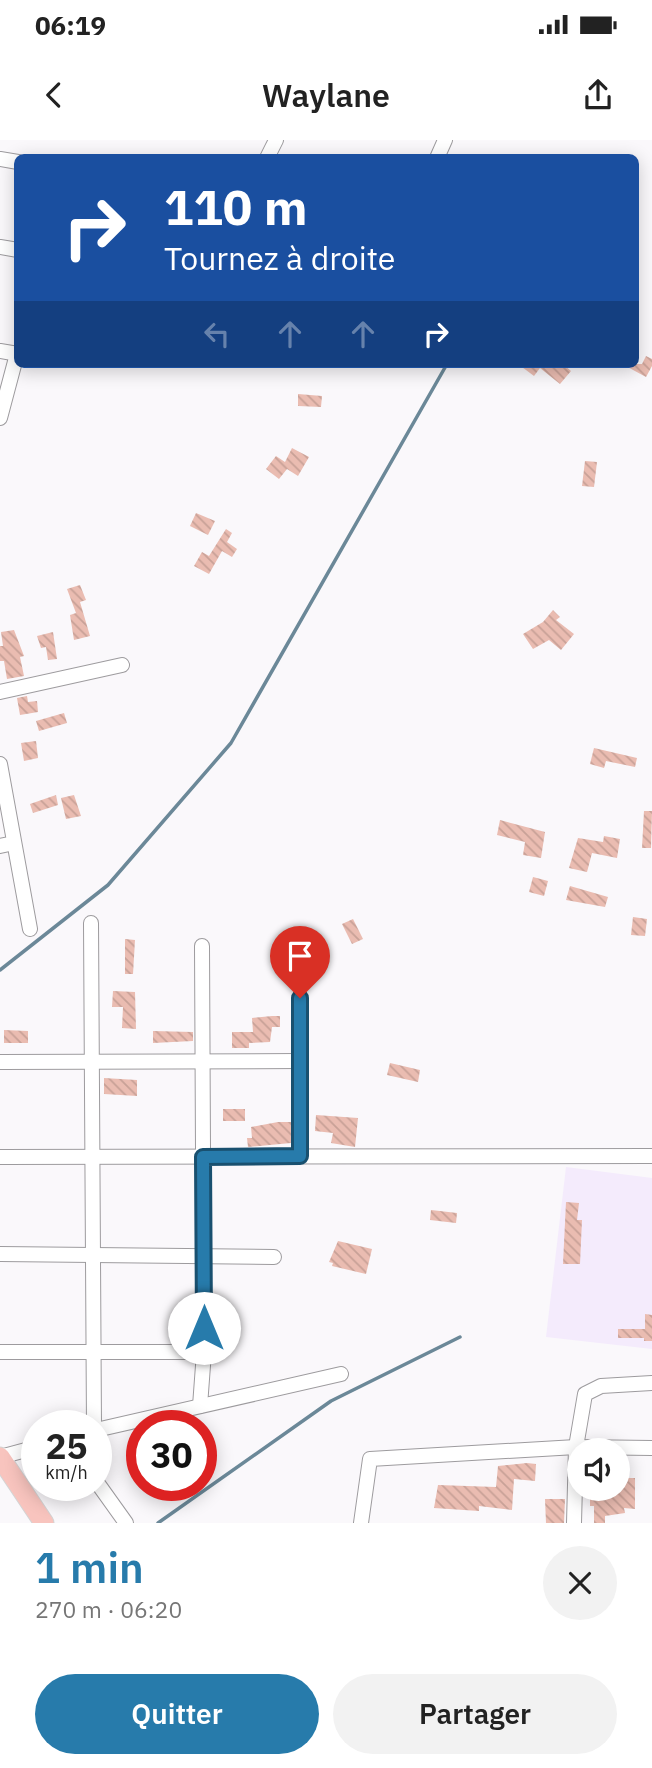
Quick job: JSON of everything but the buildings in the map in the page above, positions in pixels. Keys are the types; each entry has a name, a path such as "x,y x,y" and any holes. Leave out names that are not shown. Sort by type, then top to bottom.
{"main road":[{"path":"0,1457 44,1523"}],"street":[{"path":"0,418 14,365"},
{"path":"0,692 122,665"},
{"path":"0,764 7,844 30,929"},
{"path":"91,923 95,1410"},
{"path":"200,1406 204,1352 202,946"},
{"path":"300,998 300,1156"},
{"path":"0,1062 300,1061"},
{"path":"0,1157 652,1156"},
{"path":"0,1254 274,1257"},
{"path":"0,1352 204,1352"},
{"path":"112,1424 341,1374"},
{"path":"578,1438 585,1394 601,1386 652,1383"},
{"path":"361,1523 370,1459 567,1448"},
{"path":"630,1448 652,1448"},
{"path":"0,1457 21,1451"},
{"path":"110,1501 126,1523"},
{"path":"574,1523 575,1501"}],"shaded area":[{"path":"566,1167 652,1178 652,1349 546,1337"}],"waterway":[{"path":"0,970 108,885 231,743 445,368"},
{"path":"158,1523 331,1401 460,1337"}],"route":[{"path":"204,1328 203,1157 300,1156 300,998"}]}
